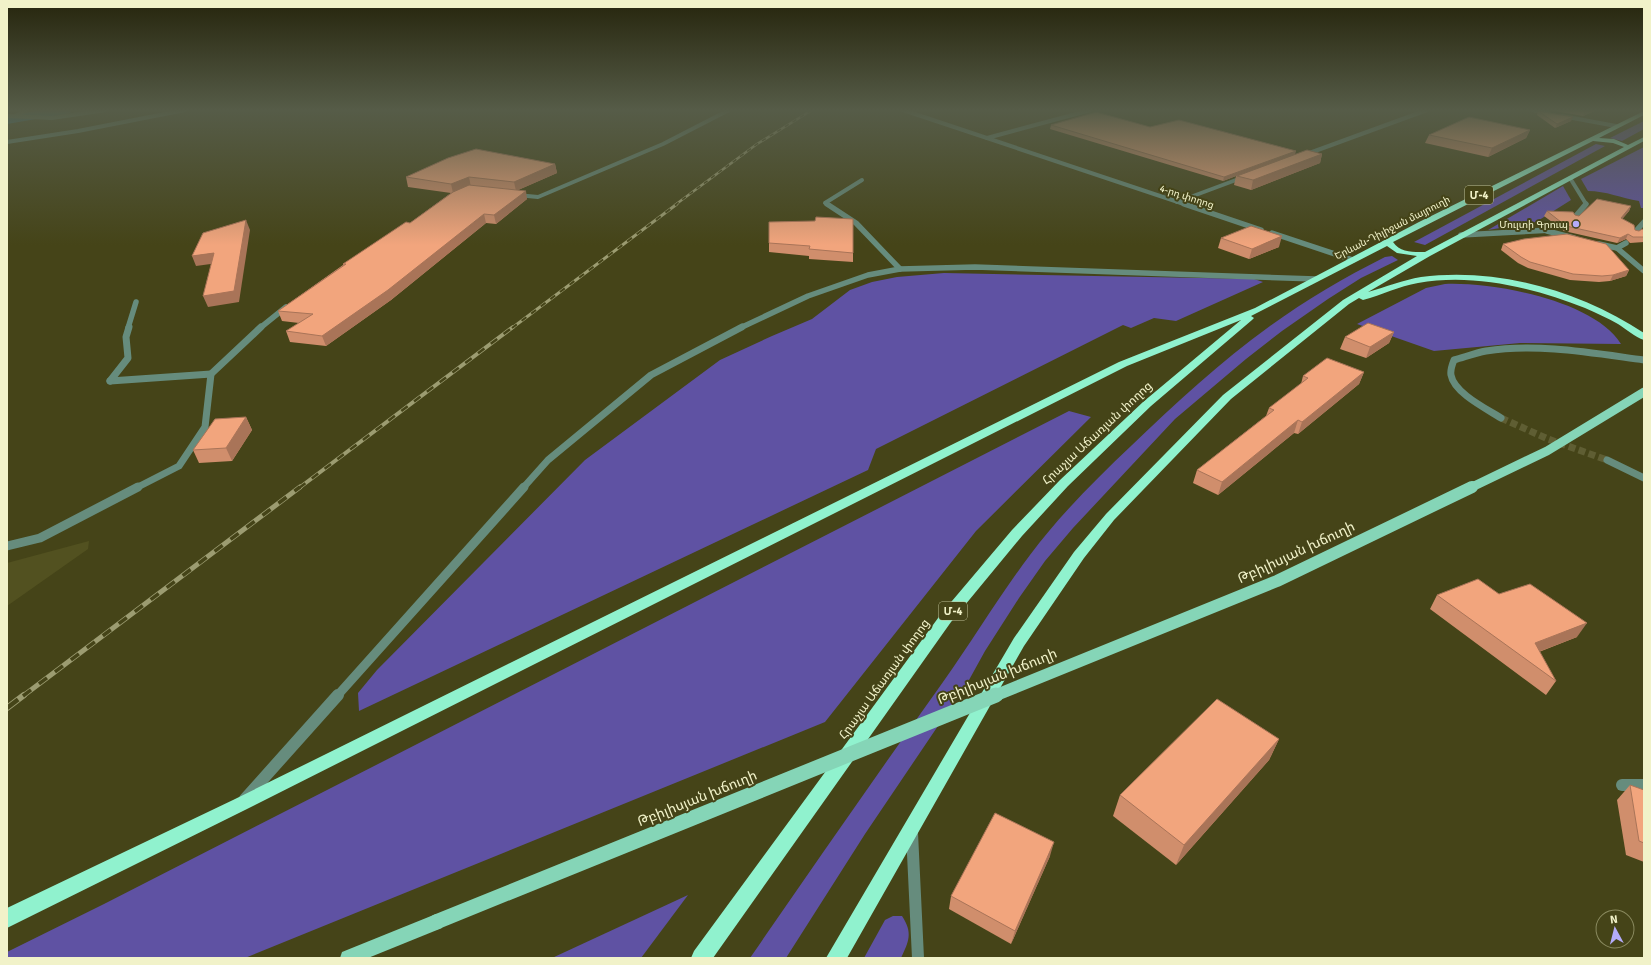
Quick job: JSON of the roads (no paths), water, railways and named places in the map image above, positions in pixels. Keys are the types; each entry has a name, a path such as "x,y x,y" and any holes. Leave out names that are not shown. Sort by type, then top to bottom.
{"highway":[{"name":"Երևան-Դիլիջան մայրուղի","path":"1258,310 1560,155"},
{"name":"Մ-4","path":"836,958 912,830 1019,642 1079,555 1110,517 1227,397 1346,302 1426,254 1613,155"},
{"path":"1389,242 1391,247 1401,251 1426,254"},
{"path":"1346,302 1421,280 1456,278 1500,282 1533,288 1566,298 1601,312 1628,326 1644,337"},
{"path":"7,918 239,805 1123,364 1258,310"},
{"name":"Հրաչյա Աճառյան փողոց","path":"701,958 946,618 1017,534 1064,483 1147,404 1258,310"}],"main road":[{"name":"Թբիլիսյան խճուղի","path":"348,958 1277,581 1548,451 1644,392"}],"street":[{"path":"508,194 538,197 637,155"},
{"name":"4-րդ փողոց","path":"1037,155 1353,260"},
{"path":"1177,202 1250,175"},
{"path":"1570,178 1586,204 1575,217"},
{"path":"862,180 825,203 856,223 900,269"},
{"path":"1635,232 1644,222"},
{"path":"1461,235 1562,229"},
{"path":"1547,231 1581,239"},
{"path":"1596,243 1617,248 1644,271"},
{"path":"1617,248 1626,243"},
{"path":"239,805 548,460 651,375 724,336 808,296 868,275 900,269 975,267 1316,279"},
{"path":"136,302 126,337 128,358 110,382 211,374 271,318 290,305"},
{"path":"1501,418 1465,395 1452,379 1451,369 1454,360 1485,351 1523,349 1590,353 1644,360"},
{"path":"7,546 40,538 179,466 205,427 211,374"},
{"path":"1607,460 1644,478"},
{"path":"1622,785 1644,785"},
{"path":"912,830 918,958"}],"tunnel":[{"path":"1501,418 1548,439 1607,460"}],"railway":[{"path":"675,205 742,155"},
{"path":"512,328 677,204"},
{"path":"299,488 513,327"},
{"path":"23,696 300,487"},
{"path":"7,708 24,695"}],"place":[{"name":"Մուլտի Գրուպ","path":"1576,224"}]}
